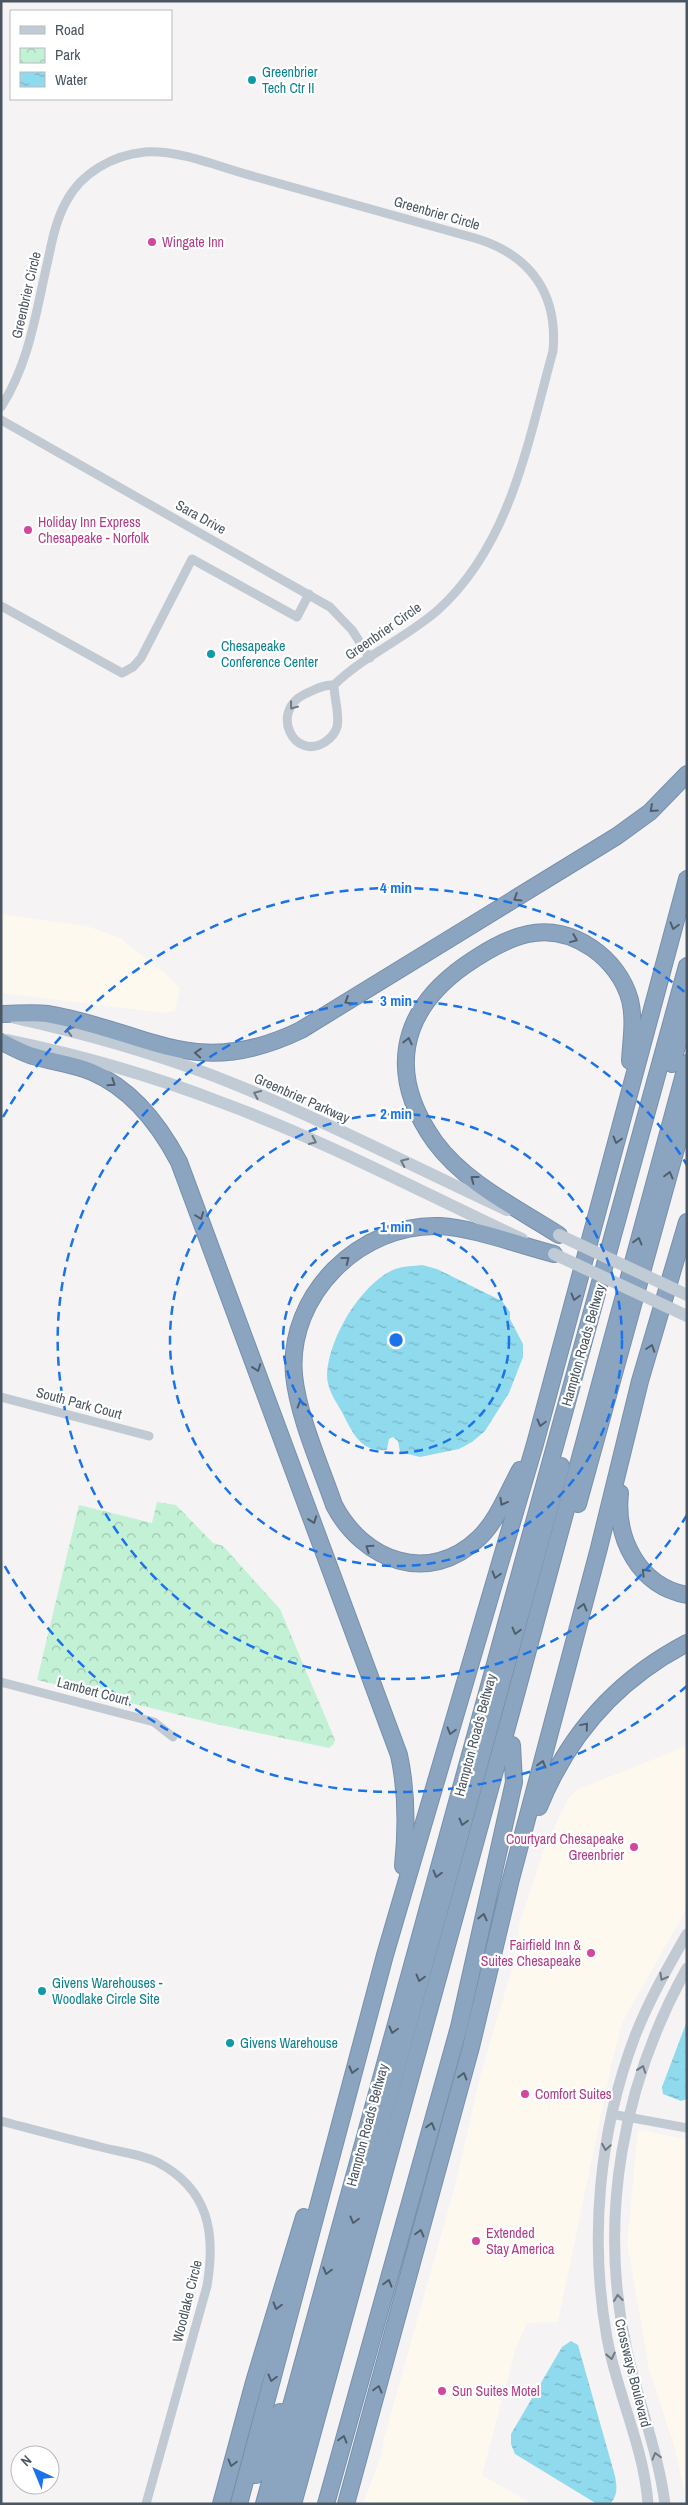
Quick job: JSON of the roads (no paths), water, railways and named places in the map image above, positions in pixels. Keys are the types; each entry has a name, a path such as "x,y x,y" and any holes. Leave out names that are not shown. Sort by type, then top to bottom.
{"highway":[{"path":"1,1015 46,1014 186,1052 215,1054 262,1047 300,1030 617,836 650,812 687,774"},
{"path":"239,2504 384,1955 535,1444 687,879"},
{"path":"559,1235 460,1168 436,1143 424,1125 409,1094 405,1068 409,1036 420,1010 430,996 454,973 503,942 538,933 565,936 576,940 596,950 610,964 627,990 632,1017 629,1093"},
{"name":"Hampton Roads Beltway","path":"264,2504 687,966"},
{"path":"277,2504 687,1011"},
{"path":"1,1040 31,1055 91,1072 115,1085 134,1101 154,1123 179,1162 399,1755 406,1786 406,1837 401,1882 384,1955"},
{"path":"293,2504 512,1709 687,1062"},
{"path":"301,2504 687,1109"},
{"path":"346,2504 471,2047 511,1879 599,1548 640,1381 687,1222"},
{"path":"535,1444 488,1527 468,1548 443,1560 429,1562 406,1562 382,1555 357,1539 342,1520 334,1505 298,1396 294,1376 294,1349 306,1310 320,1284 347,1258 384,1236 411,1229 440,1226 471,1232 554,1254"},
{"path":"640,1381 635,1429 618,1509 622,1533 632,1557 652,1579 672,1592 687,1595"},
{"path":"511,1879 546,1789 576,1737 622,1686 642,1670 687,1643"},
{"path":"326,2504 459,2027 514,1782 512,1745"},
{"path":"221,2504 297,2237 337,2128"},
{"path":"246,2504 313,2325"}],"main road":[{"name":"Greenbrier Parkway","path":"1,1015 107,1041 213,1076 316,1120 687,1295"},
{"path":"1,1040 105,1063 226,1103 327,1147 687,1316"}],"street":[{"name":"Greenbrier Circle","path":"1,407 16,382 25,360 51,246 65,204 75,188 89,174 106,163 128,154 158,152 181,156 478,239 508,251 534,273 545,292 550,304 554,334 553,351 512,495 486,550 460,586 440,608 414,630 356,667 334,685 328,685 302,696 290,707 287,726 294,738 306,747 318,746 335,732 338,720 334,685"},
{"name":"Sara Drive","path":"1,420 310,594 338,614 352,630 370,658"},
{"path":"1,606 122,673 133,667 141,658 192,559 297,617 310,594"},
{"name":"South Park Court","path":"1,1397 149,1436"},
{"name":"Lambert Court","path":"1,1682 154,1722 172,1737"},
{"name":"Crossways Boulevard","path":"648,2504 642,2468 614,2372 602,2306 598,2223 601,2180 611,2114 639,2027 657,1988 687,1934"},
{"name":"Crossways Boulevard","path":"665,2504 661,2475 625,2344 616,2278 615,2211 618,2176 628,2115 652,2040 687,1968"},
{"path":"611,2114 628,2115 687,2128"},
{"name":"Woodlake Circle","path":"1,2121 156,2162 182,2179 200,2202 211,2230 212,2257 207,2286 146,2504"}],"water":[{"path":"422,1265 437,1269 502,1301 510,1312 510,1319 523,1344 523,1357 509,1393 485,1431 472,1442 459,1449 420,1457 400,1452 398,1441 393,1437 389,1439 387,1450 378,1450 364,1445 354,1434 332,1395 327,1375 333,1345 340,1329 359,1299 370,1286 382,1276 395,1269"},
{"path":"687,2021 687,2099 681,2101 663,2094 662,2087"},
{"path":"571,2341 578,2345 615,2476 616,2491 610,2504 597,2504 515,2454 511,2444 511,2434 562,2347"}],"place":[{"name":"Greenbrier Tech Ctr II","path":"252,80"},
{"name":"Wingate Inn","path":"152,242"},
{"name":"Holiday Inn Express Chesapeake - Norfolk","path":"28,530"},
{"name":"Chesapeake Conference Center","path":"211,654"},
{"name":"Courtyard Chesapeake Greenbrier","path":"634,1847"},
{"name":"Fairfield Inn & Suites Chesapeake","path":"591,1953"},
{"name":"Givens Warehouses - Woodlake Circle Site","path":"42,1991"},
{"name":"Givens Warehouse","path":"230,2043"},
{"name":"Comfort Suites","path":"525,2094"},
{"name":"Extended Stay America","path":"476,2241"},
{"name":"Sun Suites Motel","path":"442,2391"}]}
